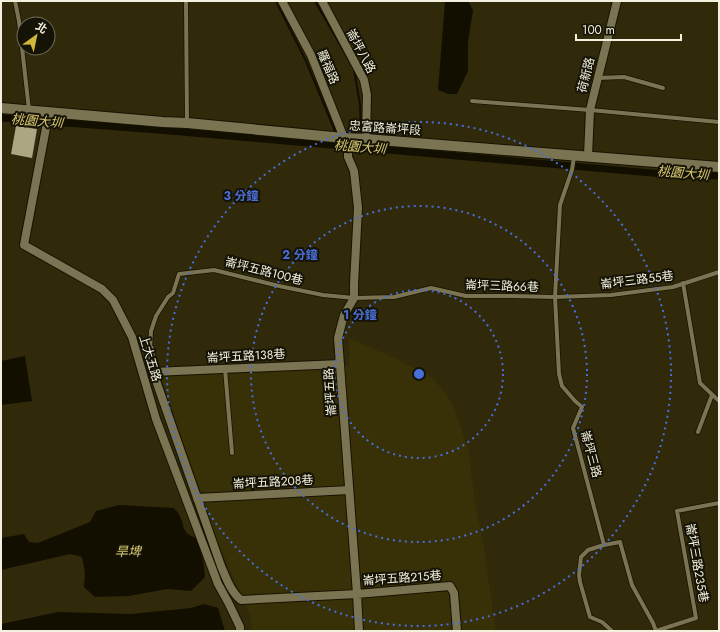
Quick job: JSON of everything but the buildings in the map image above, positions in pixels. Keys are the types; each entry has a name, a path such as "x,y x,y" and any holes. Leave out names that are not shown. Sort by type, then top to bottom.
{"street":[{"name":"羅福路","path":"282,1 311,55 346,141"},
{"name":"崙坪八路","path":"322,1 364,80 367,95 366,139"},
{"name":"荷新路","path":"588,156 590,110 617,1"},
{"name":"忠富路崙坪段","path":"1,108 30,110 48,114 187,123 346,141 366,139 574,157 588,156 719,167"},
{"name":"上大五路","path":"48,114 24,245 102,289 113,300 132,337 156,419 218,584 228,602 240,631"},
{"path":"346,141 348,157 354,171 358,208 354,298"},
{"name":"崙坪五路","path":"354,298 344,314 338,338 359,631"},
{"path":"150,349 153,372 221,566 232,590 241,600 357,594"},
{"name":"崙坪五路138巷","path":"153,372 340,364"},
{"name":"崙坪五路208巷","path":"197,498 349,490"},
{"name":"崙坪五路215巷","path":"357,594 450,586 454,593 457,631"},
{"path":"228,602 232,590"}],"lane":[{"path":"15,1 19,21 30,110"},
{"path":"186,1 187,123"},
{"path":"598,78 624,77 663,88"},
{"path":"472,101 719,122"},
{"name":"崙坪三路","path":"574,157 572,170 560,205 555,297 559,374 562,386 582,407 573,428 604,545"},
{"name":"崙坪五路100巷","path":"150,349 151,331 156,316 168,297 173,293 179,274 214,270 323,295 354,298"},
{"name":"崙坪三路55巷","path":"555,297 611,295 673,287 719,272"},
{"path":"684,283 700,382 719,401"},
{"name":"崙坪三路66巷","path":"354,298 394,297 431,288 466,296 555,297"},
{"path":"225,369 232,453"},
{"path":"698,432 712,395"},
{"name":"崙坪三路235巷","path":"656,631 696,618 677,512 719,503"},
{"path":"612,631 602,622 590,617 579,575 581,557 588,550 620,542 632,585 656,631"}],"shaded area":[{"path":"349,338 392,357 433,378 453,404 469,453 475,505 481,530 496,631 252,631 251,617 213,532 161,377 349,366"}],"water":[{"path":"445,1 468,1 473,10 468,42 468,71 457,94 448,94 438,90"},
{"path":"25,356 32,401 1,405 1,361"},
{"name":"旱埤","path":"119,505 174,508 180,517 185,531 191,536 197,538 200,547 205,577 191,591 167,589 129,596 95,597 84,587 85,572 82,557 70,554 1,570 1,538 24,534 29,542 38,543 90,522 96,511"},
{"path":"204,604 218,608 225,631 1,631 1,624 58,612 131,614 191,608"}],"waterway":[{"path":"276,1 306,61 335,131"},
{"path":"315,1 354,69 360,105 361,131"},
{"name":"桃園大圳","path":"1,118 170,131 675,175 719,176"}]}
